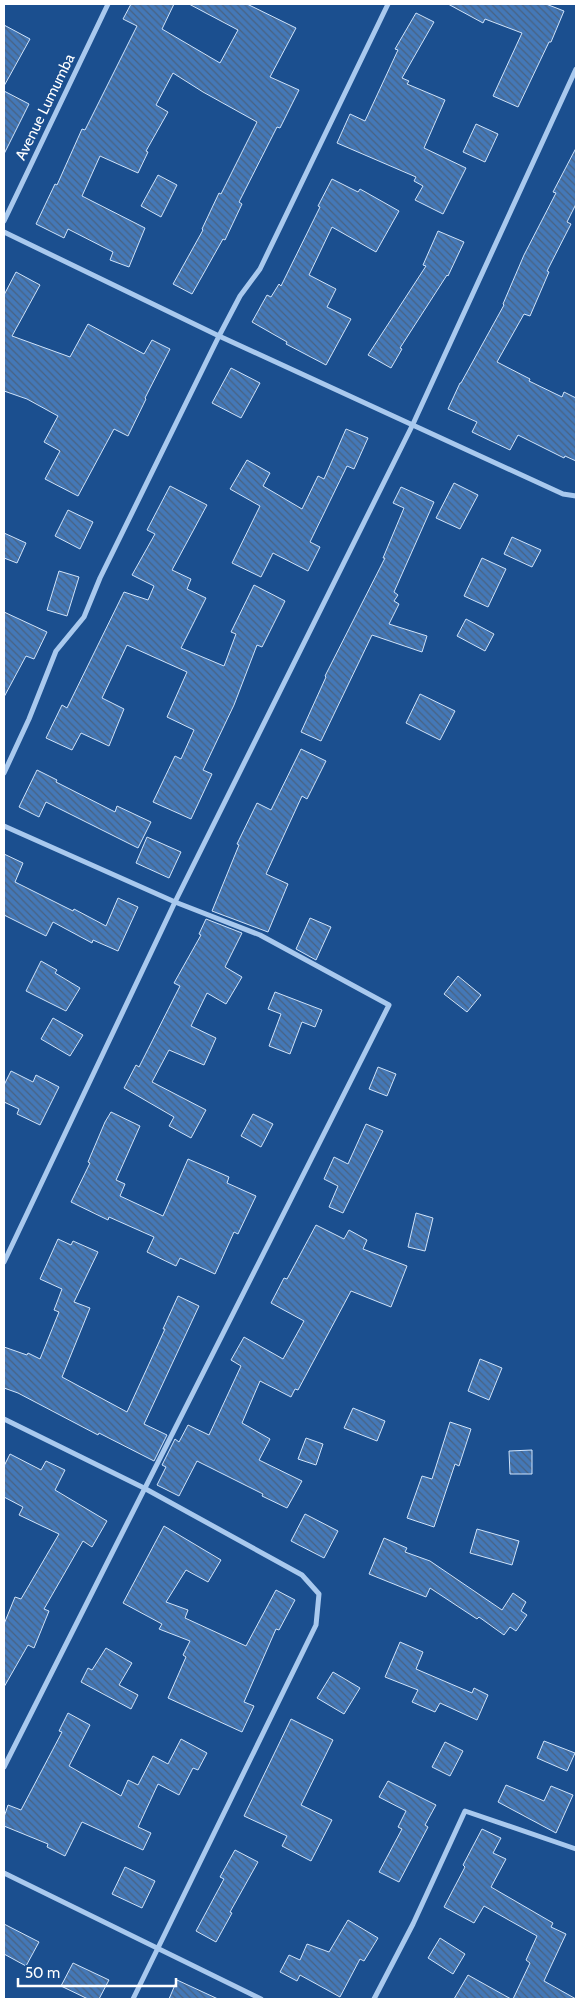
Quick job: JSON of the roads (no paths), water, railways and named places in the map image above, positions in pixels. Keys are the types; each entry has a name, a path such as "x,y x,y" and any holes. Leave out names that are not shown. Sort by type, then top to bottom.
{"street":[{"name":"Avenue Lumumba","path":"4,221 108,4"},
{"path":"4,773 29,719 56,651 84,618 100,578 219,336 240,296 260,269 388,4"},
{"path":"4,1262 175,902 413,424 576,69"},
{"path":"4,232 219,336 563,494 576,496"},
{"path":"4,826 175,902 260,935 389,1005 4,1767"},
{"path":"4,1419 144,1488 302,1575 319,1594 316,1625 133,1999"},
{"path":"374,1999 413,1924 465,1811 576,1849"},
{"path":"4,1873 261,1999"}]}
